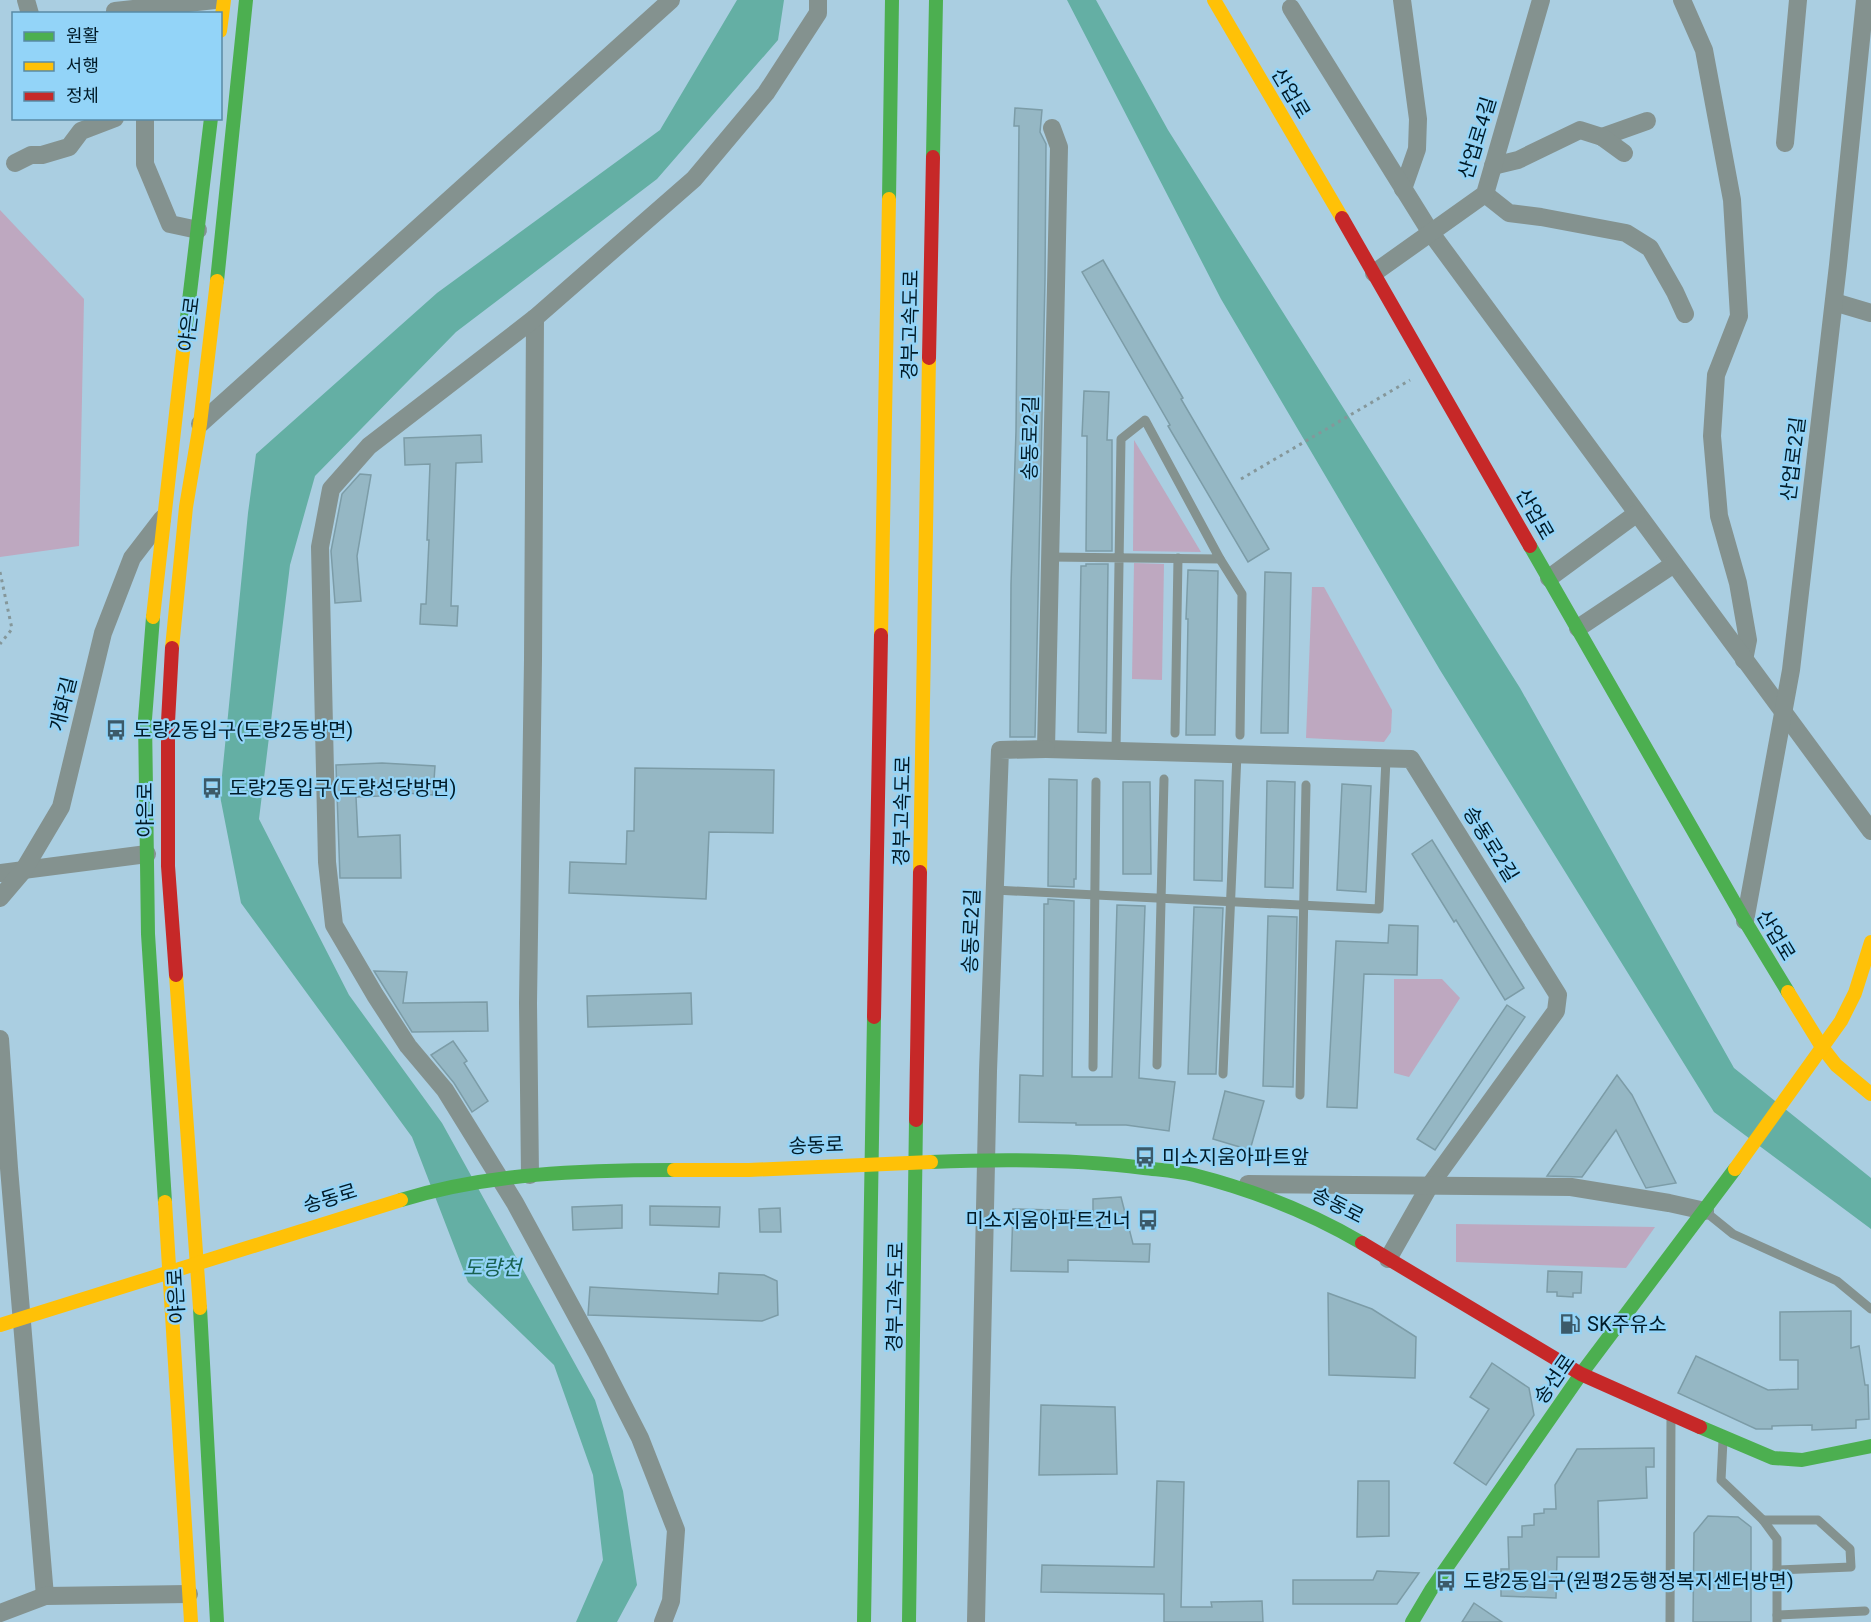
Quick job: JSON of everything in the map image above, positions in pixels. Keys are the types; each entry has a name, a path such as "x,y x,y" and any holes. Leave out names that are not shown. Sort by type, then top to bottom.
{"main road":[{"path":"222,16 224,0"},
{"name":"야은로","path":"217,1622 197,1263 168,866 168,722 173,625 186,507 200,424 222,236 246,0"},
{"name":"경부고속도로","path":"864,1622 892,0"},
{"name":"경부고속도로","path":"909,1622 916,1078 936,0"},
{"name":"산업로","path":"1214,0 1374,273 1745,921 1822,1047 1836,1065 1871,1094"},
{"name":"야은로","path":"190,1622 148,934 145,719 151,632 211,120"},
{"name":"송선로","path":"1412,1622 1431,1590 1581,1374 1705,1211 1850,1006 1871,942"},
{"name":"송동로","path":"0,1325 414,1196 488,1179 604,1170 749,1170 986,1160 1070,1161 1192,1174 1272,1198 1330,1224 1581,1374 1773,1458 1802,1460 1871,1446"}],"street":[{"path":"112,8 215,0"},
{"path":"200,424 670,0"},
{"path":"663,1622 671,1601 676,1530 640,1438 515,1203 445,1090 402,1037 334,925 327,862 320,548 331,489 369,446 535,318 694,179 766,93 818,13 818,0"},
{"path":"1402,0 1419,119 1417,149 1403,189"},
{"name":"산업로4길","path":"1374,273 1485,194 1541,0"},
{"path":"1682,0 1704,50 1732,200 1739,316 1716,375 1712,436 1719,516 1738,583 1748,640 1744,660"},
{"path":"1785,142 1798,0"},
{"name":"산업로2길","path":"1745,921 1792,658 1834,302 1866,0"},
{"path":"1291,8 1431,233 1871,831"},
{"path":"15,163 32,155 42,155 69,147 81,131 110,120"},
{"path":"145,120 145,164 170,224 198,230"},
{"path":"1602,137 1647,121"},
{"name":"송동로2길","path":"1046,749 1059,147 1053,128"},
{"path":"1493,166 1518,160 1580,130 1602,137 1624,153"},
{"path":"1485,194 1509,213 1626,233 1650,248 1685,314"},
{"path":"1834,302 1871,313"},
{"path":"523,1175 533,660 535,318"},
{"path":"1549,578 1636,514"},
{"name":"개화길","path":"0,898 23,871 61,807 103,633 132,558 164,517"},
{"path":"1578,628 1674,564"},
{"name":"송동로2길","path":"976,1622 986,1160 1000,750 1046,749 1411,759 1558,995 1556,1011 1430,1185 1388,1259"},
{"name":"야은로","path":"0,873 147,854"},
{"path":"0,1039 4,1169 22,1317 45,1596"},
{"path":"1224,1183 1571,1186 1705,1211"},
{"path":"0,1613 45,1596 189,1594"}],"lane":[{"path":"1116,751 1121,439 1145,420 1220,559 1242,594 1240,735"},
{"path":"1050,557 1220,559"},
{"path":"1175,734 1178,558"},
{"path":"1223,1074 1237,754"},
{"path":"995,890 1379,909 1386,759"},
{"path":"1157,1065 1164,779"},
{"path":"1094,1067 1096,782"},
{"path":"1300,1095 1306,785"},
{"path":"1705,1211 1734,1234 1837,1281 1871,1309"},
{"path":"1671,1415 1671,1622"},
{"path":"1723,1437 1721,1480 1763,1520 1777,1539 1777,1618 1865,1611"},
{"path":"1763,1520 1818,1520 1850,1549 1851,1567 1777,1570"}],"path":[{"path":"1240,478 1429,369"},
{"path":"0,572 12,629 0,644"}],"shaded area":[{"path":"0,210 84,299 79,546 0,557"},
{"path":"1134,440 1201,552 1133,551"},
{"path":"1134,563 1164,564 1162,680 1132,679"},
{"path":"1312,587 1324,587 1392,710 1391,732 1384,742 1306,738"},
{"path":"1394,979 1442,979 1460,998 1409,1077 1394,1073"},
{"path":"1456,1224 1655,1227 1626,1268 1456,1262"}],"water":[{"name":"도량천","path":"737,0 784,0 778,40 657,179 456,332 315,476 290,565 259,819 349,995 442,1123 595,1400 623,1491 637,1585 617,1622 576,1622 603,1560 593,1475 554,1365 468,1282 412,1137 241,903 220,796 248,513 256,454 437,293 660,130"},
{"path":"1067,0 1096,0 1168,130 1520,688 1734,1068 1871,1178 1871,1229 1714,1112 1440,670 1221,299"}],"building":[{"path":"1015,108 1042,110 1040,132 1046,144 1035,737 1010,737 1019,126 1014,126"},
{"path":"1103,260 1269,549 1248,562 1168,426 1170,425 1082,272"},
{"path":"1084,391 1109,392 1107,440 1112,440 1112,551 1086,551 1087,436 1082,436"},
{"path":"481,435 482,462 456,463 451,606 458,606 457,626 420,624 421,604 426,604 430,464 405,465 404,438"},
{"path":"360,474 371,475 357,556 361,601 335,603 331,551 342,494"},
{"path":"1086,564 1108,564 1106,733 1078,732 1081,566 1086,566"},
{"path":"1188,570 1218,571 1215,735 1186,735"},
{"path":"1265,572 1291,573 1288,733 1261,733"},
{"path":"382,763 435,766 433,795 379,791 379,796 356,797 358,837 400,835 401,878 340,878 336,765"},
{"path":"635,768 774,770 773,833 709,832 706,899 569,893 570,862 626,864 627,831 634,831"},
{"path":"1049,779 1077,780 1074,887 1048,886"},
{"path":"1195,780 1223,781 1222,881 1194,880"},
{"path":"1267,781 1295,782 1293,888 1265,887"},
{"path":"1123,782 1150,782 1151,874 1123,874"},
{"path":"1342,784 1371,786 1366,892 1337,890"},
{"path":"1432,840 1524,988 1505,1000 1412,854"},
{"path":"1048,899 1074,901 1072,1077 1112,1077 1117,905 1145,906 1139,1078 1175,1082 1169,1131 1126,1125 1019,1122 1020,1075 1043,1076 1044,904 1048,904"},
{"path":"1194,907 1223,908 1216,1074 1188,1074"},
{"path":"1268,916 1297,917 1293,1087 1263,1086"},
{"path":"1389,925 1418,926 1417,975 1364,974 1357,1108 1327,1107 1336,941 1388,943"},
{"path":"374,971 407,972 403,1003 487,1002 488,1031 412,1032"},
{"path":"691,993 692,1024 588,1027 587,996"},
{"path":"1507,1005 1525,1017 1435,1150 1417,1139"},
{"path":"453,1041 467,1061 464,1063 488,1101 472,1112 454,1083 431,1055"},
{"path":"1617,1075 1632,1095 1676,1183 1646,1188 1616,1130 1582,1177 1547,1176"},
{"path":"1225,1091 1264,1101 1250,1150 1213,1139"},
{"path":"1121,1197 1133,1244 1150,1244 1149,1262 1068,1260 1068,1272 1011,1271 1013,1209 1093,1211 1093,1199"},
{"path":"622,1205 622,1228 573,1230 572,1207"},
{"path":"650,1206 720,1207 719,1227 650,1225"},
{"path":"780,1208 781,1232 760,1232 759,1209"},
{"path":"1548,1271 1582,1272 1581,1293 1573,1293 1573,1297 1557,1296 1557,1292 1547,1292"},
{"path":"719,1273 764,1275 777,1281 778,1315 762,1321 588,1315 590,1287 718,1294"},
{"path":"1328,1293 1372,1309 1416,1337 1415,1378 1329,1375"},
{"path":"1851,1311 1851,1348 1859,1346 1865,1385 1868,1385 1869,1419 1856,1420 1856,1428 1812,1430 1812,1425 1772,1426 1772,1429 1756,1429 1678,1393 1696,1356 1768,1390 1798,1389 1798,1360 1780,1360 1780,1312"},
{"path":"1492,1363 1529,1388 1534,1415 1486,1485 1454,1463 1489,1409 1470,1397"},
{"path":"1041,1405 1115,1407 1117,1474 1039,1475"},
{"path":"1654,1448 1654,1467 1646,1467 1647,1498 1598,1501 1599,1557 1557,1557 1556,1598 1501,1596 1501,1569 1509,1569 1508,1537 1522,1537 1522,1526 1534,1525 1534,1514 1544,1513 1544,1509 1556,1509 1555,1485 1577,1449"},
{"path":"1157,1481 1184,1482 1181,1607 1212,1607 1211,1602 1262,1601 1263,1622 1164,1622 1164,1594 1041,1592 1042,1565 1154,1567"},
{"path":"1358,1481 1389,1481 1389,1536 1357,1537"},
{"path":"1708,1516 1738,1517 1751,1527 1751,1622 1693,1622 1694,1533"},
{"path":"1377,1571 1419,1573 1397,1604 1293,1604 1293,1580 1373,1580"},
{"path":"1474,1603 1502,1622 1462,1622"}],"traffic: fast":[{"path":"217,281 246,0"},
{"path":"889,199 892,0"},
{"path":"933,157 936,0"},
{"path":"185,334 211,120"},
{"path":"1530,546 1788,992"},
{"path":"153,617 145,719 148,934 165,1202"},
{"path":"864,1622 874,1017"},
{"path":"909,1622 916,1120"},
{"path":"931,1162 1065,1161 1188,1174 1280,1203 1322,1221 1362,1243"},
{"path":"1412,1622 1431,1590 1581,1374 1735,1169"},
{"path":"401,1200 468,1184 536,1175 674,1170"},
{"path":"200,1308 217,1622"},
{"path":"1700,1427 1773,1458 1802,1460 1871,1446"}],"traffic: slow":[{"path":"222,16 224,0"},
{"path":"1214,0 1342,218"},
{"path":"881,635 889,199"},
{"path":"172,648 186,507 200,424 217,281"},
{"path":"153,617 185,334"},
{"path":"920,872 929,358"},
{"path":"1735,1169 1841,1021 1855,993 1871,942"},
{"path":"176,975 200,1308"},
{"path":"1788,992 1822,1047 1836,1065 1871,1094"},
{"path":"674,1170 749,1170 931,1162"},
{"path":"0,1325 401,1200"},
{"path":"165,1202 191,1622"}],"traffic: jam":[{"path":"929,358 933,157"},
{"path":"1342,218 1530,546"},
{"path":"874,1017 881,635"},
{"path":"172,648 168,722 168,866 176,975"},
{"path":"916,1120 920,872"},
{"path":"1362,1243 1581,1374 1700,1427"}],"place":[{"name":"도량2동입구(도량2동방면)","path":"116,730"},
{"name":"도량2동입구(도량성당방면)","path":"212,788"},
{"name":"미소지움아파트앞","path":"1145,1157"},
{"name":"미소지움아파트건너","path":"1148,1220"},
{"name":"SK주유소","path":"1570,1324"},
{"name":"도량2동입구(원평2동행정복지센터방면)","path":"1446,1581"}]}
